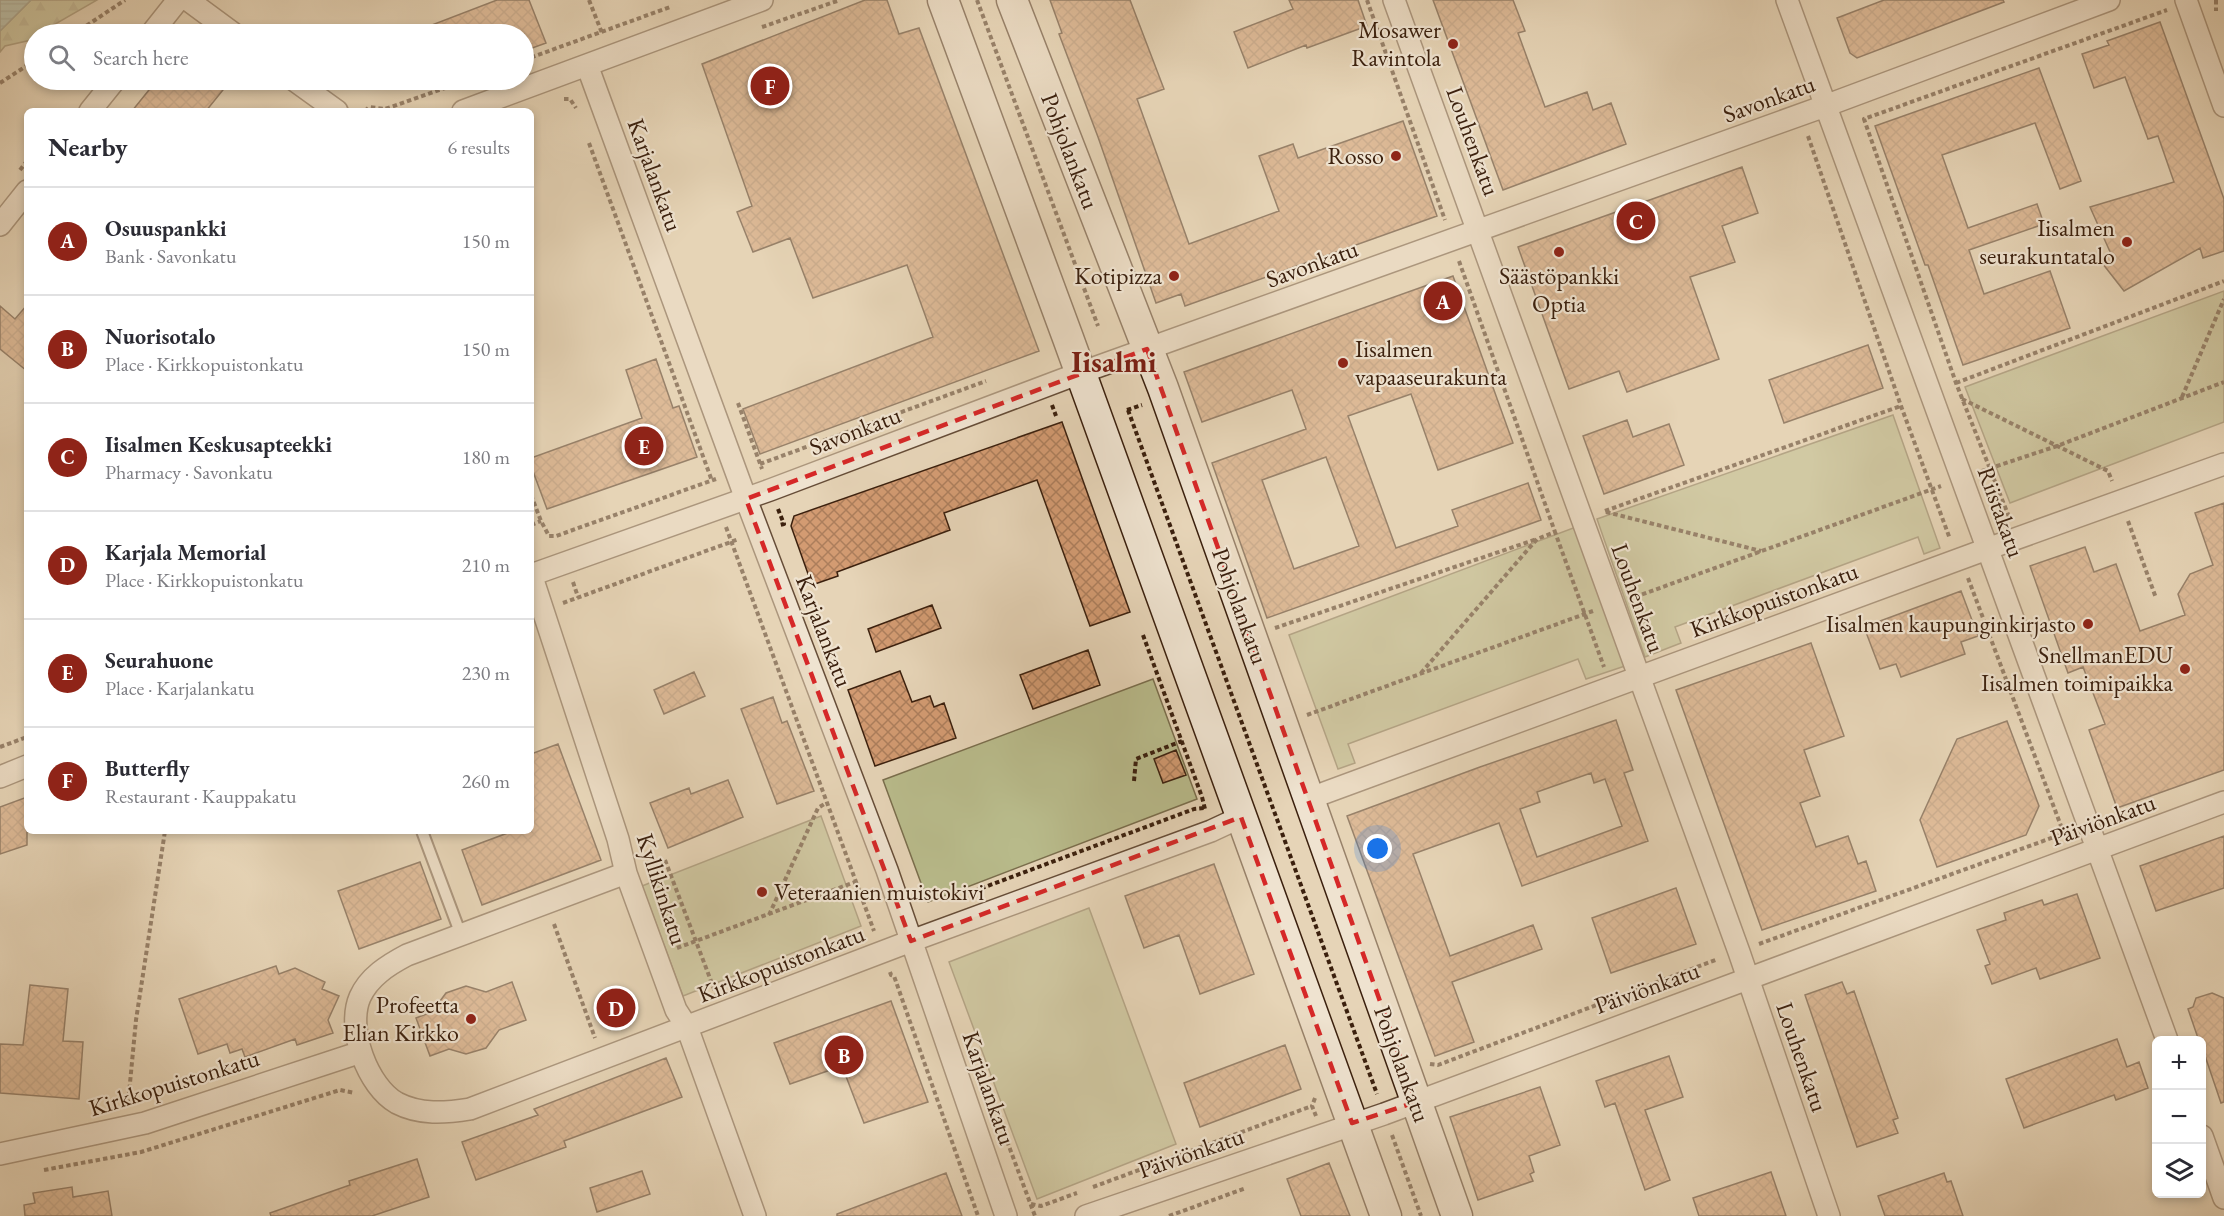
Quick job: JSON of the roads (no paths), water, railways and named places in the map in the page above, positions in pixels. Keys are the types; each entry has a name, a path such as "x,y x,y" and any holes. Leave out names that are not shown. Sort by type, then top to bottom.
{"main road":[{"path":"943,0 1386,1216"},
{"name":"Pohjolankatu","path":"1012,0 1147,349 1457,1216"}],"street":[{"path":"159,24 178,0"},
{"path":"188,0 220,24"},
{"path":"534,85 762,0"},
{"name":"Louhenkatu","path":"1394,0 1739,952 1829,1216"},
{"name":"Riistakatu","path":"1787,0 2165,1036"},
{"name":"Savonkatu","path":"534,573 746,499 1147,349 1826,106 2109,0"},
{"path":"2177,4 2224,106"},
{"name":"Karjalankatu","path":"587,65 746,499 883,859 1006,1214"},
{"path":"92,108 107,90"},
{"path":"308,90 333,108"},
{"path":"471,108 520,90"},
{"path":"0,225 24,195"},
{"name":"Kirkkopuistonkatu","path":"1308,798 2224,464"},
{"name":"Kyllikinkatu","path":"534,583 618,839 626,873 676,1010 687,1027 755,1216"},
{"path":"0,777 24,767"},
{"name":"Päiviönkatu","path":"1086,1216 1352,1123 1384,1114 2224,802"},
{"name":"Kirkkopuistonkatu","path":"626,873 407,955 385,968 370,981 359,998 355,1022 361,1052 382,1092 397,1103 416,1111 432,1113 470,1109 911,941 1211,831 1242,817"},
{"name":"Kirkkopuistonkatu","path":"0,1154 145,1123 361,1052"},
{"path":"2205,1144 2224,1198"}],"lane":[{"path":"423,834 461,935"}],"place":[{"name":"Mosawer Ravintola","path":"1453,44"},
{"name":"Butterfly","path":"770,86"},
{"name":"Rosso","path":"1396,156"},
{"name":"Iisalmen Keskusapteekki","path":"1636,221"},
{"name":"Iisalmen seurakuntatalo","path":"2127,242"},
{"name":"Säästöpankki Optia","path":"1559,252"},
{"name":"Kotipizza","path":"1174,276"},
{"name":"Osuuspankki","path":"1443,301"},
{"name":"Iisalmen vapaaseurakunta","path":"1343,363"},
{"name":"Seurahuone","path":"644,446"},
{"name":"Iisalmen kaupunginkirjasto","path":"2088,624"},
{"name":"SnellmanEDU Iisalmen toimipaikka","path":"2185,669"},
{"name":"Veteraanien muistokivi","path":"762,892"},
{"name":"Karjala Memorial","path":"616,1008"},
{"name":"Profeetta Elian Kirkko","path":"471,1019"},
{"name":"Nuorisotalo","path":"844,1055"}],"district":[{"name":"Iisalmi","path":"1114,362"}]}
